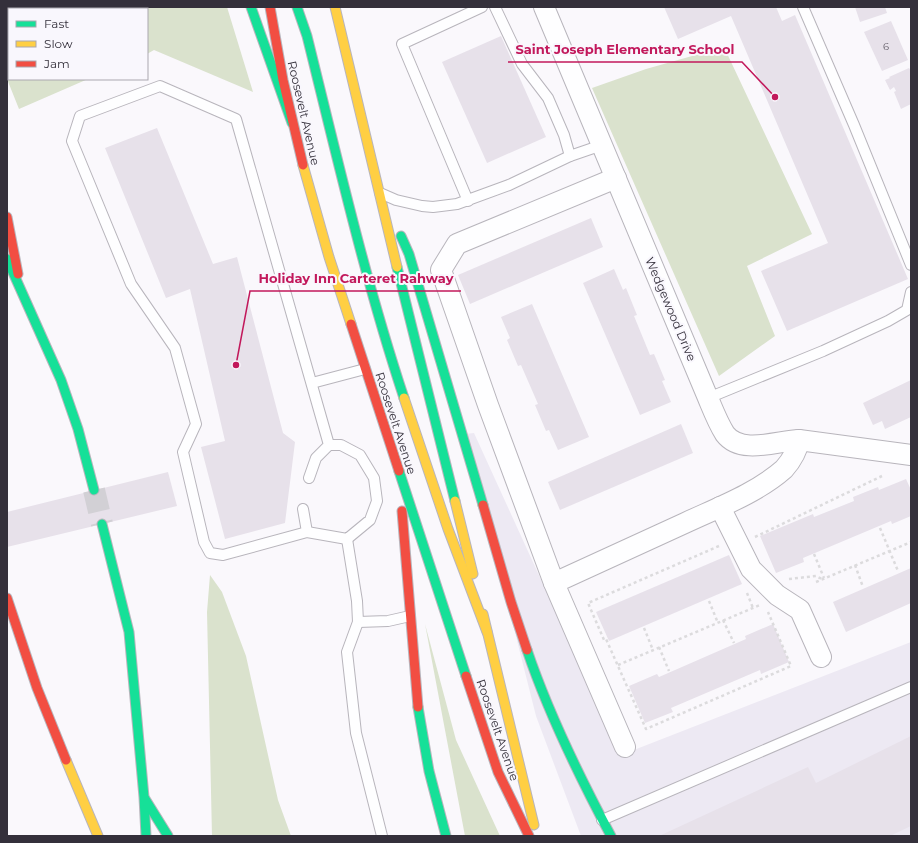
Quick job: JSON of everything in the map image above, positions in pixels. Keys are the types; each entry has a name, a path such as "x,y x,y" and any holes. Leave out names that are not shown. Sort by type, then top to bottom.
{"main road":[{"path":"251,7 292,123"},
{"name":"Roosevelt Avenue","path":"270,7 278,58 292,123 329,257 498,772 529,836"},
{"path":"297,7 307,36 356,232 388,349 448,529 487,632"},
{"name":"Roosevelt Avenue","path":"336,8 536,836"},
{"path":"380,194 409,254 511,602 532,665 578,774 611,836"},
{"path":"7,217 21,292"},
{"path":"7,259 63,387 78,429 94,490"},
{"path":"398,470 418,705 423,741 430,774 446,836"},
{"path":"102,524 129,632 144,797 146,836"},
{"path":"7,598 26,658 76,786 98,836"},
{"path":"76,786 90,836"},
{"path":"144,797 153,836"},
{"path":"144,797 168,836"}],"street":[{"name":"Wedgewood Drive","path":"544,7 719,424 726,435 733,441 742,445 752,446 799,440 911,455"},
{"path":"616,178 457,244 441,270 488,405 554,583 624,746"},
{"path":"554,583 754,490 784,468 797,451 799,440"},
{"path":"720,507 751,569 774,592 800,610 821,657"}],"lane":[{"path":"468,201 402,44 482,7"},
{"path":"495,7 522,64 548,98 564,136 570,156"},
{"path":"803,7 854,125 911,265"},
{"path":"309,478 316,458 329,445 341,445 360,455 374,478 377,501 370,520 347,539 307,532 223,556 210,553 204,542 183,452 196,424 175,348 131,284 119,256 72,141 80,116 160,86 236,119 329,445"},
{"path":"380,194 402,202 433,207 447,206 468,201 509,185 570,156 602,145"},
{"path":"708,398 823,351 888,321 907,310 911,292"},
{"path":"312,383 366,369"},
{"path":"303,509 307,532"},
{"path":"347,539 357,601 358,622 347,652 356,733 382,836"},
{"path":"358,622 388,621 410,616"},
{"path":"602,820 911,687"}],"path":[{"path":"755,538 882,476"},
{"path":"880,528 898,571"},
{"path":"816,582 911,542"},
{"path":"725,543 588,603 604,640 606,639 618,665 646,729 791,666 774,592"},
{"path":"814,554 823,579"},
{"path":"855,565 863,587"},
{"path":"618,665 753,608 774,592 816,576 823,579"},
{"path":"744,586 753,608"},
{"path":"709,600 718,622"},
{"path":"723,620 734,643"},
{"path":"644,628 653,650"},
{"path":"659,647 669,671"}],"shaded area":[{"path":"474,433 621,755 911,642 911,836 581,836 536,716 465,434"}],"green space":[{"path":"227,7 253,92 154,50 148,53 148,8 18,8"},
{"path":"724,47 812,234 747,266 775,336 719,376 592,88 646,69"},
{"path":"8,58 8,80 86,80 19,109 7,79"},
{"path":"210,575 222,592 246,656 278,800 291,836 212,836 207,612"},
{"path":"425,624 456,740 500,836 465,836"}],"building":[{"path":"664,7 776,7 782,21 795,15 908,279 787,331 761,271 828,243 731,16 678,39"},
{"path":"855,7 885,7 887,13 860,22"},
{"path":"891,21 908,60 882,71 864,32"},
{"path":"501,36 546,137 487,163 442,62"},
{"path":"909,68 911,71 911,104 901,109 894,92 896,91 894,87 890,90 885,80"},
{"path":"157,128 213,264 237,257 283,433 295,442 285,523 225,539 201,447 225,441 190,289 166,298 105,148"},
{"path":"591,218 603,247 470,304 458,275"},
{"path":"614,269 623,290 626,288 637,315 634,316 650,355 654,354 665,380 662,381 671,402 640,415 583,283"},
{"path":"532,304 589,437 558,450 549,430 546,431 535,405 538,404 521,365 518,366 507,340 510,338 501,317"},
{"path":"911,380 911,417 885,429 882,421 873,425 863,403"},
{"path":"681,424 693,453 560,510 548,482"},
{"path":"168,472 177,506 7,547 7,512"},
{"path":"906,479 911,490 911,516 892,524 891,521 803,558 804,562 776,573 760,536 813,514 814,517 854,501 853,497 878,487 879,490"},
{"path":"729,555 742,584 609,641 596,612"},
{"path":"911,568 911,603 846,632 833,602"},
{"path":"773,624 789,662 761,674 760,670 671,708 673,712 645,723 629,686 657,674 659,677 746,639 745,636"},
{"path":"911,736 911,826 890,836 659,836 808,767 816,783"}],"tunnel":[{"path":"94,490 102,524"}],"traffic: fast":[{"path":"251,7 292,123"},
{"path":"297,7 307,36 364,264 404,398"},
{"path":"401,236 409,254 483,505"},
{"path":"7,259 61,380 78,429 94,490"},
{"path":"397,267 455,501"},
{"path":"399,471 466,676"},
{"path":"102,524 129,632 144,797 146,836"},
{"path":"527,650 565,745 611,836"},
{"path":"418,707 429,771 446,836"},
{"path":"145,799 168,836"}],"traffic: slow":[{"path":"335,7 397,267"},
{"path":"303,165 329,257 351,324"},
{"path":"404,398 448,529 487,632"},
{"path":"455,501 473,574"},
{"path":"483,614 534,825"},
{"path":"66,760 98,836"}],"traffic: jam":[{"path":"270,7 283,80 303,165"},
{"path":"7,217 18,274"},
{"path":"351,324 399,471"},
{"path":"483,505 511,602 527,650"},
{"path":"402,511 418,707"},
{"path":"7,598 37,688 66,760"},
{"path":"466,676 498,772 529,836"}],"place":[{"name":"Saint Joseph Elementary School","path":"775,97"},
{"name":"Holiday Inn Carteret Rahway","path":"236,365"}]}
